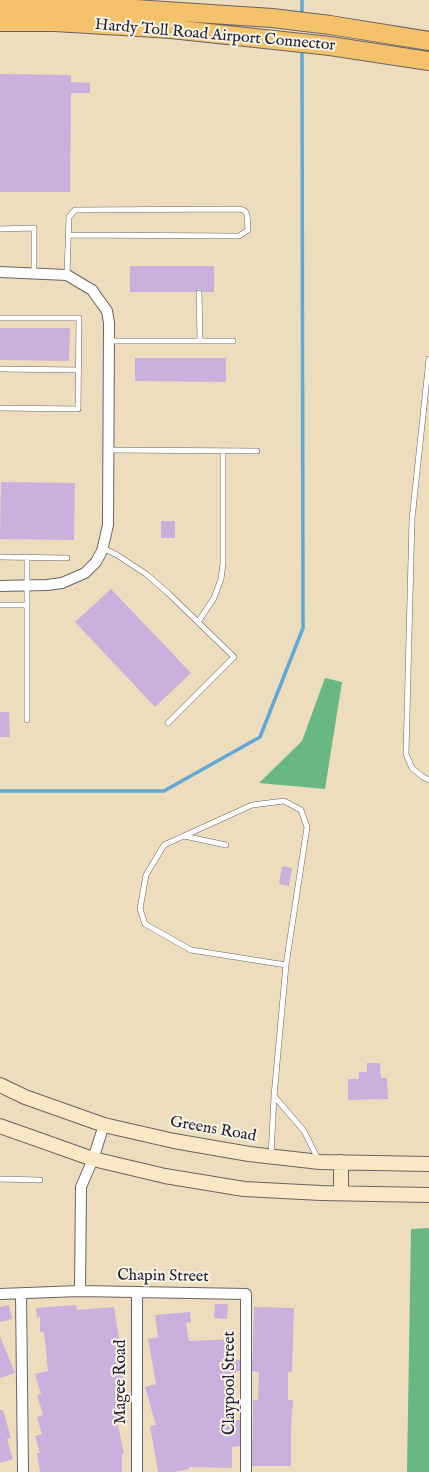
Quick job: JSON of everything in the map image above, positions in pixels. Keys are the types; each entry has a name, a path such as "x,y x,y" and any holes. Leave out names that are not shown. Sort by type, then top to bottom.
{"highway":[{"name":"Hardy Toll Road Airport Connector","path":"0,4 82,6 272,18 330,25 429,41"},
{"name":"Hardy Toll Road Airport Connector","path":"0,22 55,22 171,29 330,46 429,61"}],"main road":[{"name":"Greens Road","path":"0,1085 25,1096 104,1125 174,1141 271,1157 320,1162 429,1164"},
{"path":"0,1126 93,1159 165,1176 244,1188 341,1193 429,1195"},
{"path":"341,1162 341,1193"}],"street":[{"path":"0,272 67,274 92,290 101,301 108,317 109,340 108,525 104,548 96,562 85,573 62,583 27,586 0,586"},
{"path":"80,1291 81,1187 93,1159 104,1125"},
{"name":"Chapin Street","path":"0,1294 80,1291 246,1294"},
{"name":"Magee Road","path":"137,1292 137,1472"},
{"path":"21,1294 23,1472"},
{"name":"Claypool Street","path":"246,1294 246,1472"}],"lane":[{"path":"67,274 69,217 75,210 240,209 245,211 247,215 248,230 239,236 69,235"},
{"path":"0,228 34,228 34,273"},
{"path":"199,293 200,341"},
{"path":"0,318 79,318 78,408 0,408"},
{"path":"109,340 233,341"},
{"path":"429,359 412,519 406,754 412,768 422,777 429,780"},
{"path":"0,369 78,370"},
{"path":"108,450 257,451"},
{"path":"198,622 214,598 221,579 223,564 223,451"},
{"path":"104,548 146,574 234,657 168,723"},
{"path":"0,557 67,558"},
{"path":"26,720 27,557"},
{"path":"0,604 27,605"},
{"path":"271,1157 274,1096 286,965 307,827 301,810 284,801 252,805 164,845 146,875 140,909 146,924 191,950 286,965"},
{"path":"184,836 226,845"},
{"path":"274,1096 304,1131 320,1162"},
{"path":"0,1180 40,1180"}],"green space":[{"path":"325,678 342,682 325,789 259,783 302,741"},
{"path":"429,1228 429,1472 407,1472 411,1229"}],"building":[{"path":"0,74 71,75 71,82 90,83 90,93 71,93 70,192 0,192"},
{"path":"130,266 214,266 214,292 203,292 199,289 195,292 130,292"},
{"path":"0,328 70,328 69,361 0,360"},
{"path":"135,358 226,358 226,382 135,381"},
{"path":"1,482 75,483 74,540 0,539"},
{"path":"161,521 175,521 175,538 161,538"},
{"path":"111,589 191,673 155,707 75,622"},
{"path":"0,712 9,712 10,737 0,737"},
{"path":"282,866 292,868 289,886 279,884"},
{"path":"367,1063 380,1063 381,1078 387,1078 388,1099 348,1100 348,1079 359,1079 359,1072 367,1072"},
{"path":"215,1304 228,1304 227,1319 214,1318"},
{"path":"9,1305 12,1319 0,1322 0,1307"},
{"path":"76,1305 77,1310 114,1307 124,1371 121,1416 116,1416 124,1454 122,1454 122,1472 40,1472 37,1453 40,1453 35,1436 42,1434 37,1417 43,1415 37,1395 41,1394 35,1374 48,1371 44,1332 40,1332 40,1317 37,1318 36,1308"},
{"path":"254,1307 294,1308 292,1372 288,1372 288,1400 293,1400 291,1466 252,1466 253,1400 258,1400 259,1372 252,1371"},
{"path":"190,1312 191,1322 186,1323 189,1341 235,1339 236,1360 240,1360 240,1371 236,1371 234,1420 240,1420 240,1446 232,1447 232,1468 189,1467 189,1469 175,1472 158,1472 150,1426 156,1425 145,1387 156,1384 148,1339 158,1337 155,1315"},
{"path":"0,1336 15,1373 0,1378"},
{"path":"0,1410 3,1410 11,1438 7,1439 13,1459 0,1463"}],"waterway":[{"path":"302,0 302,17"},
{"path":"0,791 164,791 260,737 303,628 302,49"}]}
